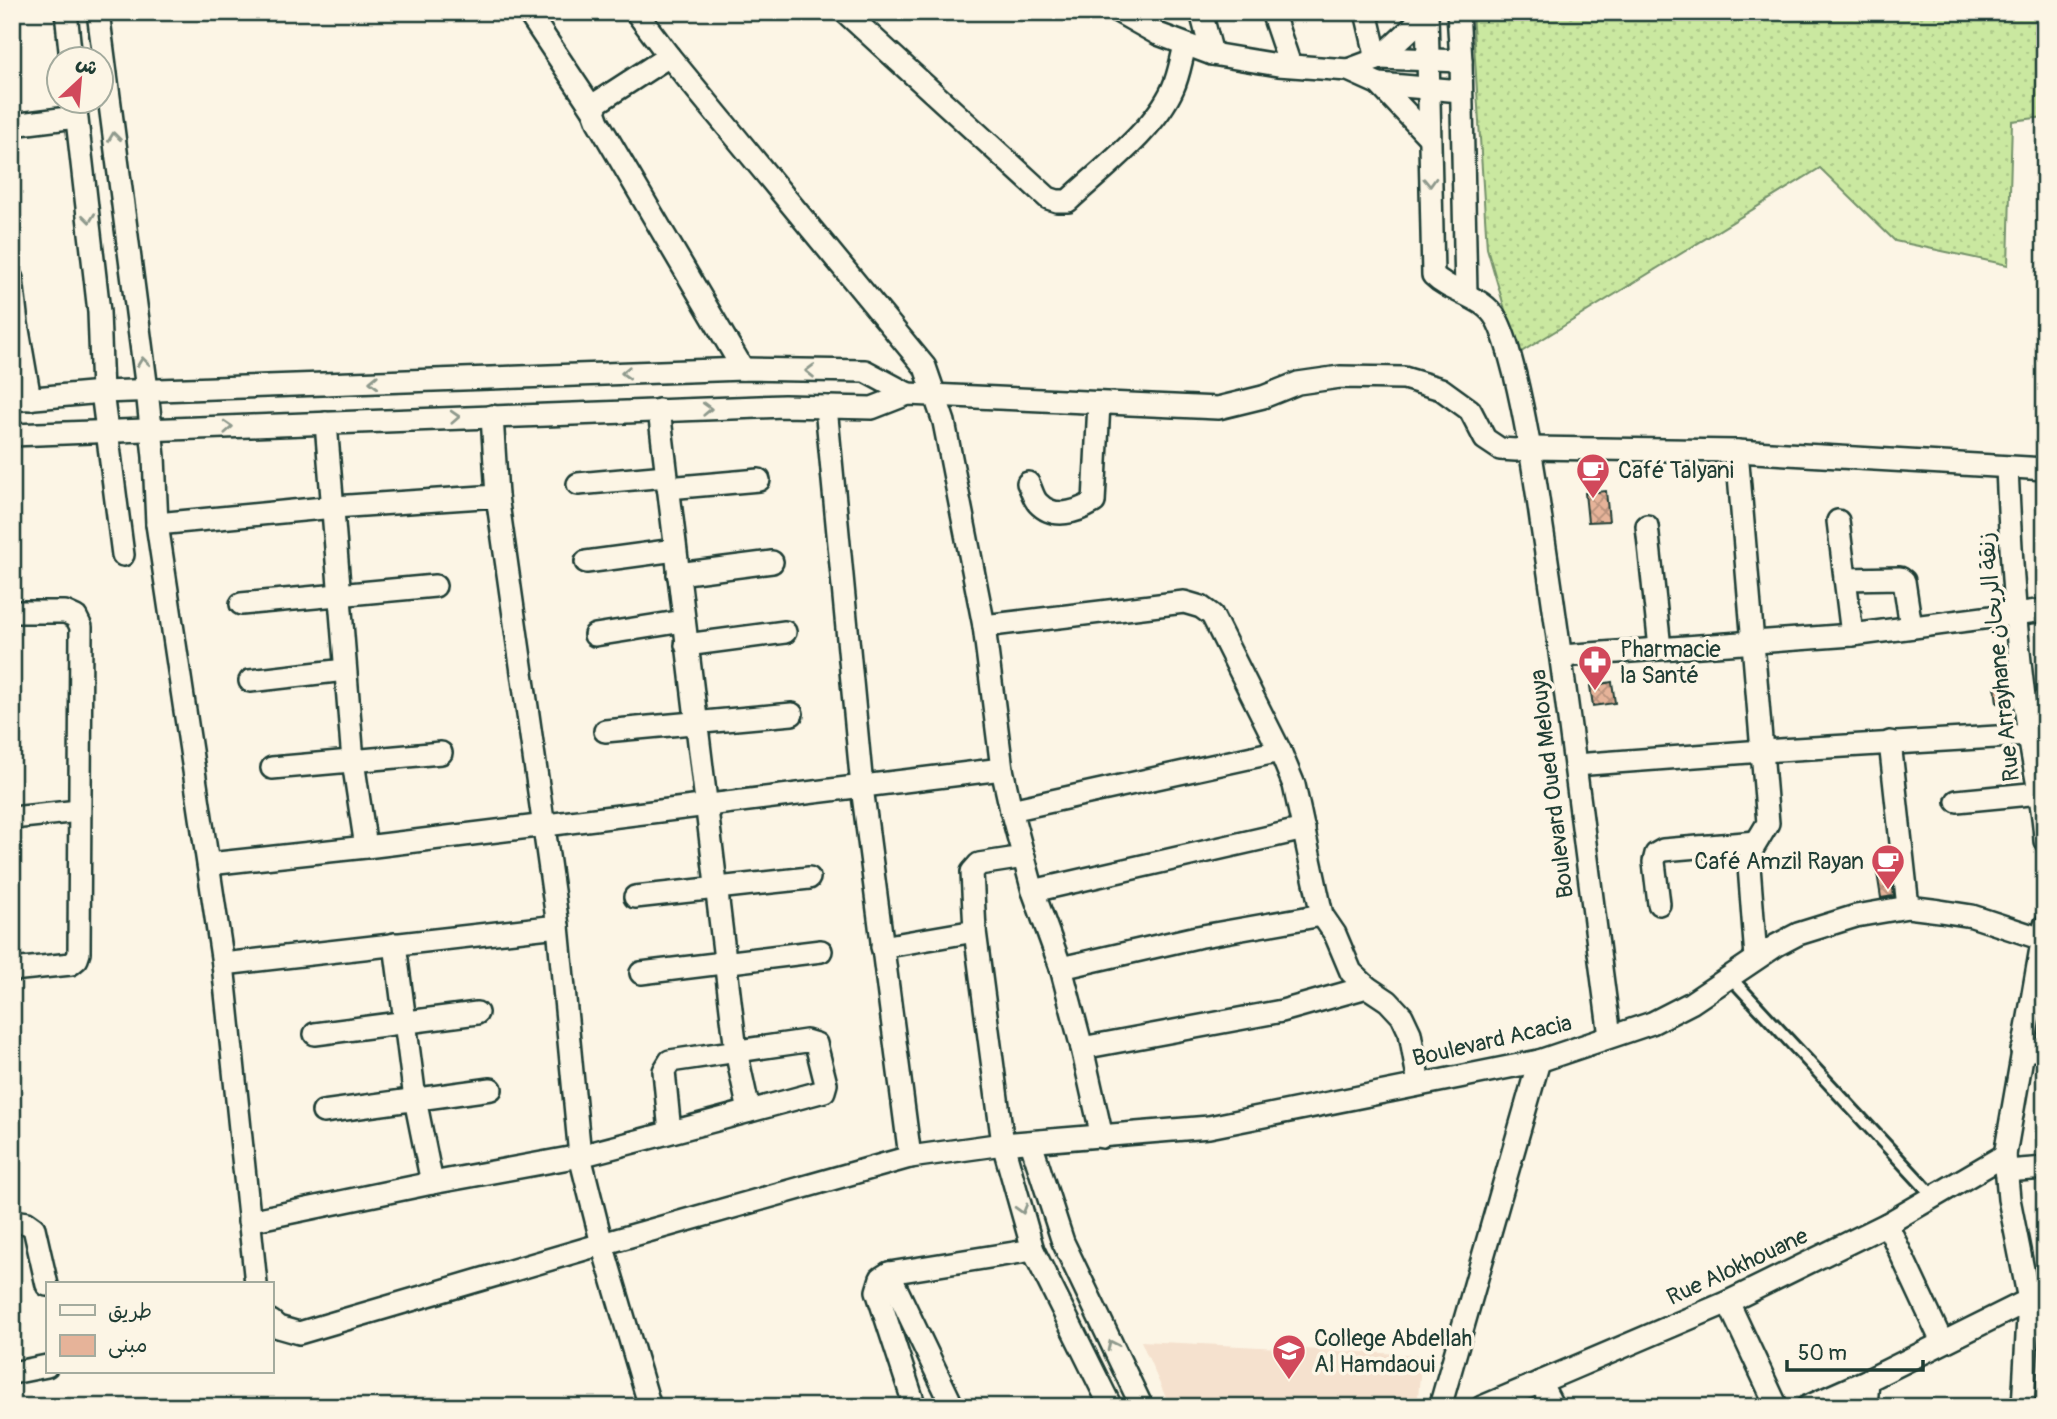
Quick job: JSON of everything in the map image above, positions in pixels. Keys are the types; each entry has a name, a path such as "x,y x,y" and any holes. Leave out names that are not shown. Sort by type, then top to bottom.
{"street":[{"path":"66,12 70,46"},
{"path":"98,12 147,390 158,524 223,964 256,1282"},
{"path":"528,12 594,111 597,122 743,369"},
{"path":"636,12 669,56 925,367 944,422 984,626 1002,769 1011,810 1033,891 1061,968 1102,1137"},
{"path":"845,12 1048,198 1058,201 1068,201 1142,132 1161,109 1173,88 1185,46"},
{"path":"1119,12 1158,34 1212,54 1348,70 1379,84 1461,91"},
{"path":"1201,12 1212,54"},
{"path":"1272,12 1290,65"},
{"path":"1366,12 1378,58"},
{"path":"1348,70 1378,58 1412,28 1425,12"},
{"path":"1425,12 1428,136"},
{"path":"1458,12 1466,293"},
{"path":"594,111 598,102 669,56"},
{"path":"1378,58 1461,61"},
{"path":"1379,84 1428,136"},
{"path":"12,125 48,116"},
{"path":"77,116 99,312 102,392 123,555"},
{"name":"Boulevard Oued Melouya","path":"1428,136 1433,275 1448,288 1466,293 1496,318 1504,337 1530,447 1562,656 1610,1036"},
{"path":"12,279 21,400 147,390 743,369 865,371 908,394"},
{"path":"12,435 784,406 872,408 908,394 1218,408 1263,397 1298,383 1340,377 1404,378 1441,389 1469,410 1485,439 1500,449 1530,447 1737,451 2045,469"},
{"path":"1028,483 1037,503 1054,513 1077,513 1094,502 1099,403"},
{"path":"826,407 862,787 910,1157"},
{"path":"659,411 736,1051 749,1111"},
{"path":"492,416 497,496 558,926 580,1156 602,1244 650,1407"},
{"path":"326,423 353,761 366,847"},
{"path":"1737,451 1768,823 1750,853 1756,958"},
{"name":"Rue Arrayhane زنقة الريحان","path":"2007,468 2017,613 2037,735 2045,841"},
{"path":"578,484 759,480"},
{"path":"158,524 334,507 497,496"},
{"path":"1838,521 1852,635"},
{"path":"1647,526 1660,648"},
{"path":"586,562 675,550"},
{"path":"678,574 772,562"},
{"path":"1845,579 1900,578 1904,582 1910,627"},
{"path":"241,604 435,586"},
{"path":"984,626 1184,602 1201,607 1212,615 1280,751 1294,785 1322,915 1335,934 1350,972 1388,1001 1402,1016 1410,1033 1419,1084"},
{"path":"1562,656 1752,640 1852,635 2045,610"},
{"path":"12,612 65,612 76,617 81,627 79,953 71,964 12,970"},
{"path":"595,635 684,621"},
{"path":"687,645 785,632"},
{"path":"250,681 345,670"},
{"path":"606,731 792,714"},
{"path":"1575,765 2037,735"},
{"path":"1889,743 1908,907"},
{"path":"1011,810 1280,751"},
{"path":"272,768 440,753"},
{"path":"209,864 544,826 1002,769"},
{"path":"1957,801 2040,793"},
{"path":"12,818 79,811"},
{"path":"1033,891 1304,829"},
{"path":"1659,904 1654,862 1656,854 1663,850 1756,842"},
{"path":"1024,857 979,864 972,872 975,931 1003,1144 1033,1250 1111,1407"},
{"path":"635,897 809,878"},
{"name":"Boulevard Acacia","path":"273,1323 299,1334 602,1244 910,1157 1003,1144 1209,1127 1539,1060 1652,1023 1691,1003 1731,978 1756,958 1798,934 1856,916 1908,907 1972,916 2044,935"},
{"path":"1061,968 1197,937 1322,915"},
{"path":"223,964 558,926"},
{"path":"882,947 975,931"},
{"path":"2023,1407 2037,1299 2009,1199 2005,1163 2022,1051 2044,935"},
{"path":"395,944 415,1099 432,1183"},
{"path":"641,974 821,951"},
{"path":"1082,1048 1282,1011 1367,987"},
{"path":"315,1034 477,1013"},
{"path":"249,1221 580,1156 824,1091 826,1084 816,1044 811,1041 670,1061 664,1071 670,1132"},
{"path":"2022,1051 2045,1049"},
{"path":"1440,1407 1539,1060"},
{"path":"323,1112 491,1088"},
{"path":"1031,1143 1063,1242 1142,1407"},
{"path":"2005,1163 2045,1168"},
{"name":"Rue Alokhouane","path":"1482,1407 1728,1302 2005,1163"},
{"path":"12,1221 27,1223 34,1228 47,1282"},
{"path":"1887,1224 1942,1342"},
{"path":"915,1407 877,1291 881,1278 888,1273 1033,1250"},
{"path":"888,1273 953,1407"},
{"path":"1807,1407 2037,1299"},
{"path":"1728,1302 1777,1407"},
{"path":"12,1373 46,1366"},
{"path":"1866,1407 1868,1380"},
{"path":"1540,1382 1553,1407"}],"lane":[{"path":"1731,978 1934,1197"}],"shaded area":[{"name":"College Abdellah Al Hamdaoui","path":"1141,1341 1422,1355 1417,1407 1170,1407"}],"green space":[{"path":"1472,12 2045,12 2045,117 2012,121 2008,265 1895,241 1820,168 1518,354 1487,248"}],"building":[{"path":"1606,491 1609,521 1588,522 1585,493"},
{"path":"1612,682 1615,703 1593,706 1590,686"},
{"path":"2009,683 2011,701 1997,703 1995,686"},
{"path":"1890,864 1894,896 1881,898 1876,866"}],"place":[{"name":"Café Talyani","path":"1593,500"},
{"name":"Pharmacie la Santé","path":"1595,692"},
{"name":"Café Amzil Rayan","path":"1888,891"},
{"name":"College Abdellah Al Hamdaoui","path":"1289,1381"}]}
